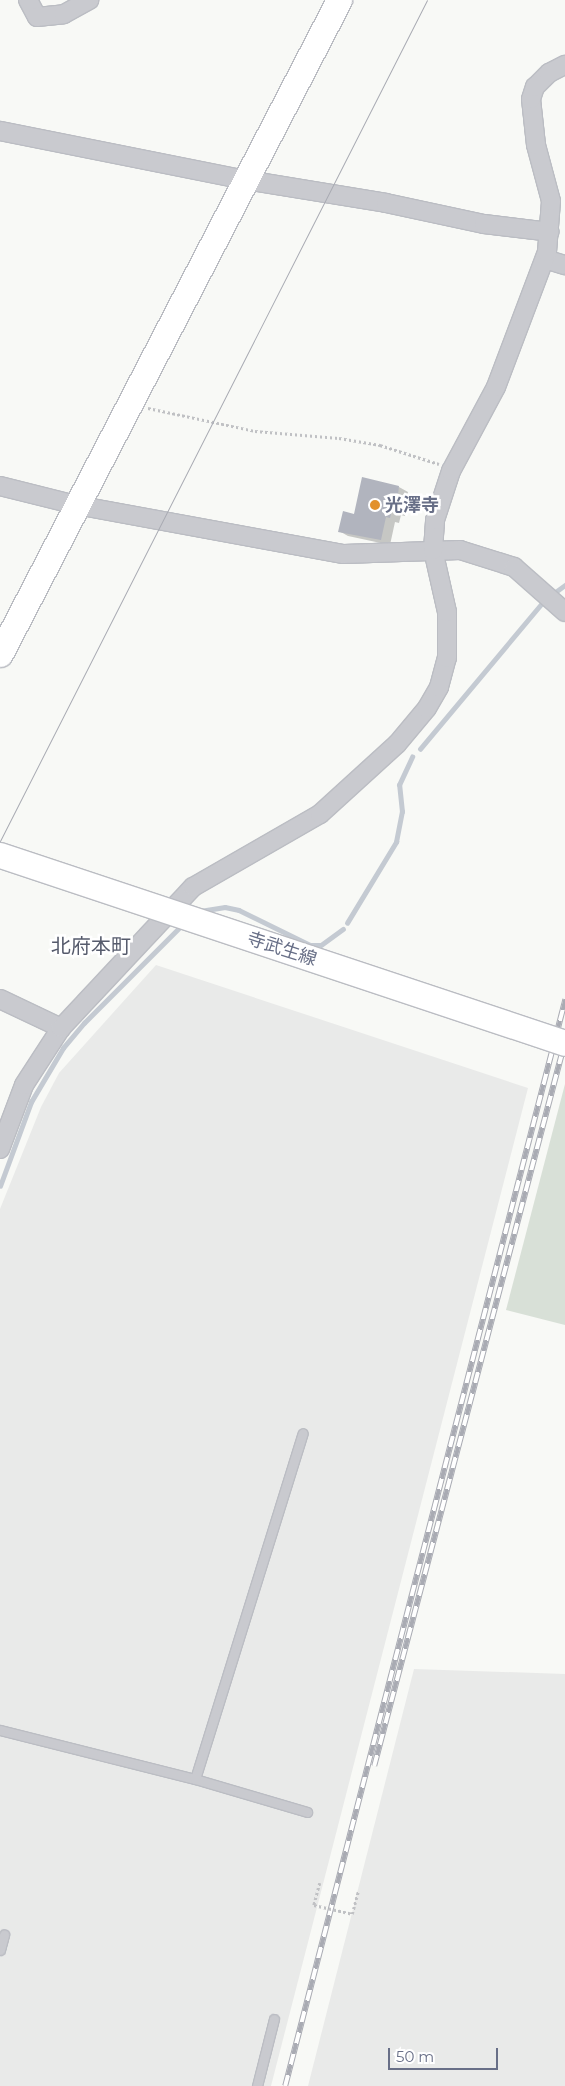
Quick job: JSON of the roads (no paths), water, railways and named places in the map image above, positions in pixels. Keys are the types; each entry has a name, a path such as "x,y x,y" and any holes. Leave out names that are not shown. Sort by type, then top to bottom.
{"street":[{"path":"28,0 37,17 64,14 89,0"},
{"path":"0,654 128,403 339,0"},
{"path":"0,1149 24,1085 61,1028 193,887 320,814 397,744 427,708 439,687 447,658 448,612 432,550 435,520 451,471 496,387 545,258 550,232 551,201 536,145 531,100 535,87 549,73 565,65"},
{"path":"0,131 246,180 386,203 484,224 550,232"},
{"path":"545,258 565,265"},
{"path":"0,486 76,505 344,554 460,550 514,567 565,612"},
{"name":"寺武生線","path":"0,855 565,1043"},
{"path":"0,999 61,1028"}],"lane":[{"path":"195,1779 303,1433"},
{"path":"0,1730 195,1779 307,1812"},
{"path":"0,1950 4,1935"},
{"path":"257,2086 274,2019"}],"waterway":[{"path":"554,593 565,585"},
{"path":"420,749 542,603"},
{"path":"347,923 396,842 402,812 399,785 412,757"},
{"path":"200,911 225,907 239,910 310,945 321,945 343,929"},
{"path":"0,1186 31,1102 63,1048 84,1023 182,925"}],"tram line":[{"path":"0,841 427,0"}],"railway":[{"path":"285,2086 565,1000"},
{"path":"374,1766 565,1041"}],"place":[{"name":"光澤寺","path":"375,505"}],"district":[{"name":"北府本町","path":"91,946"}]}
